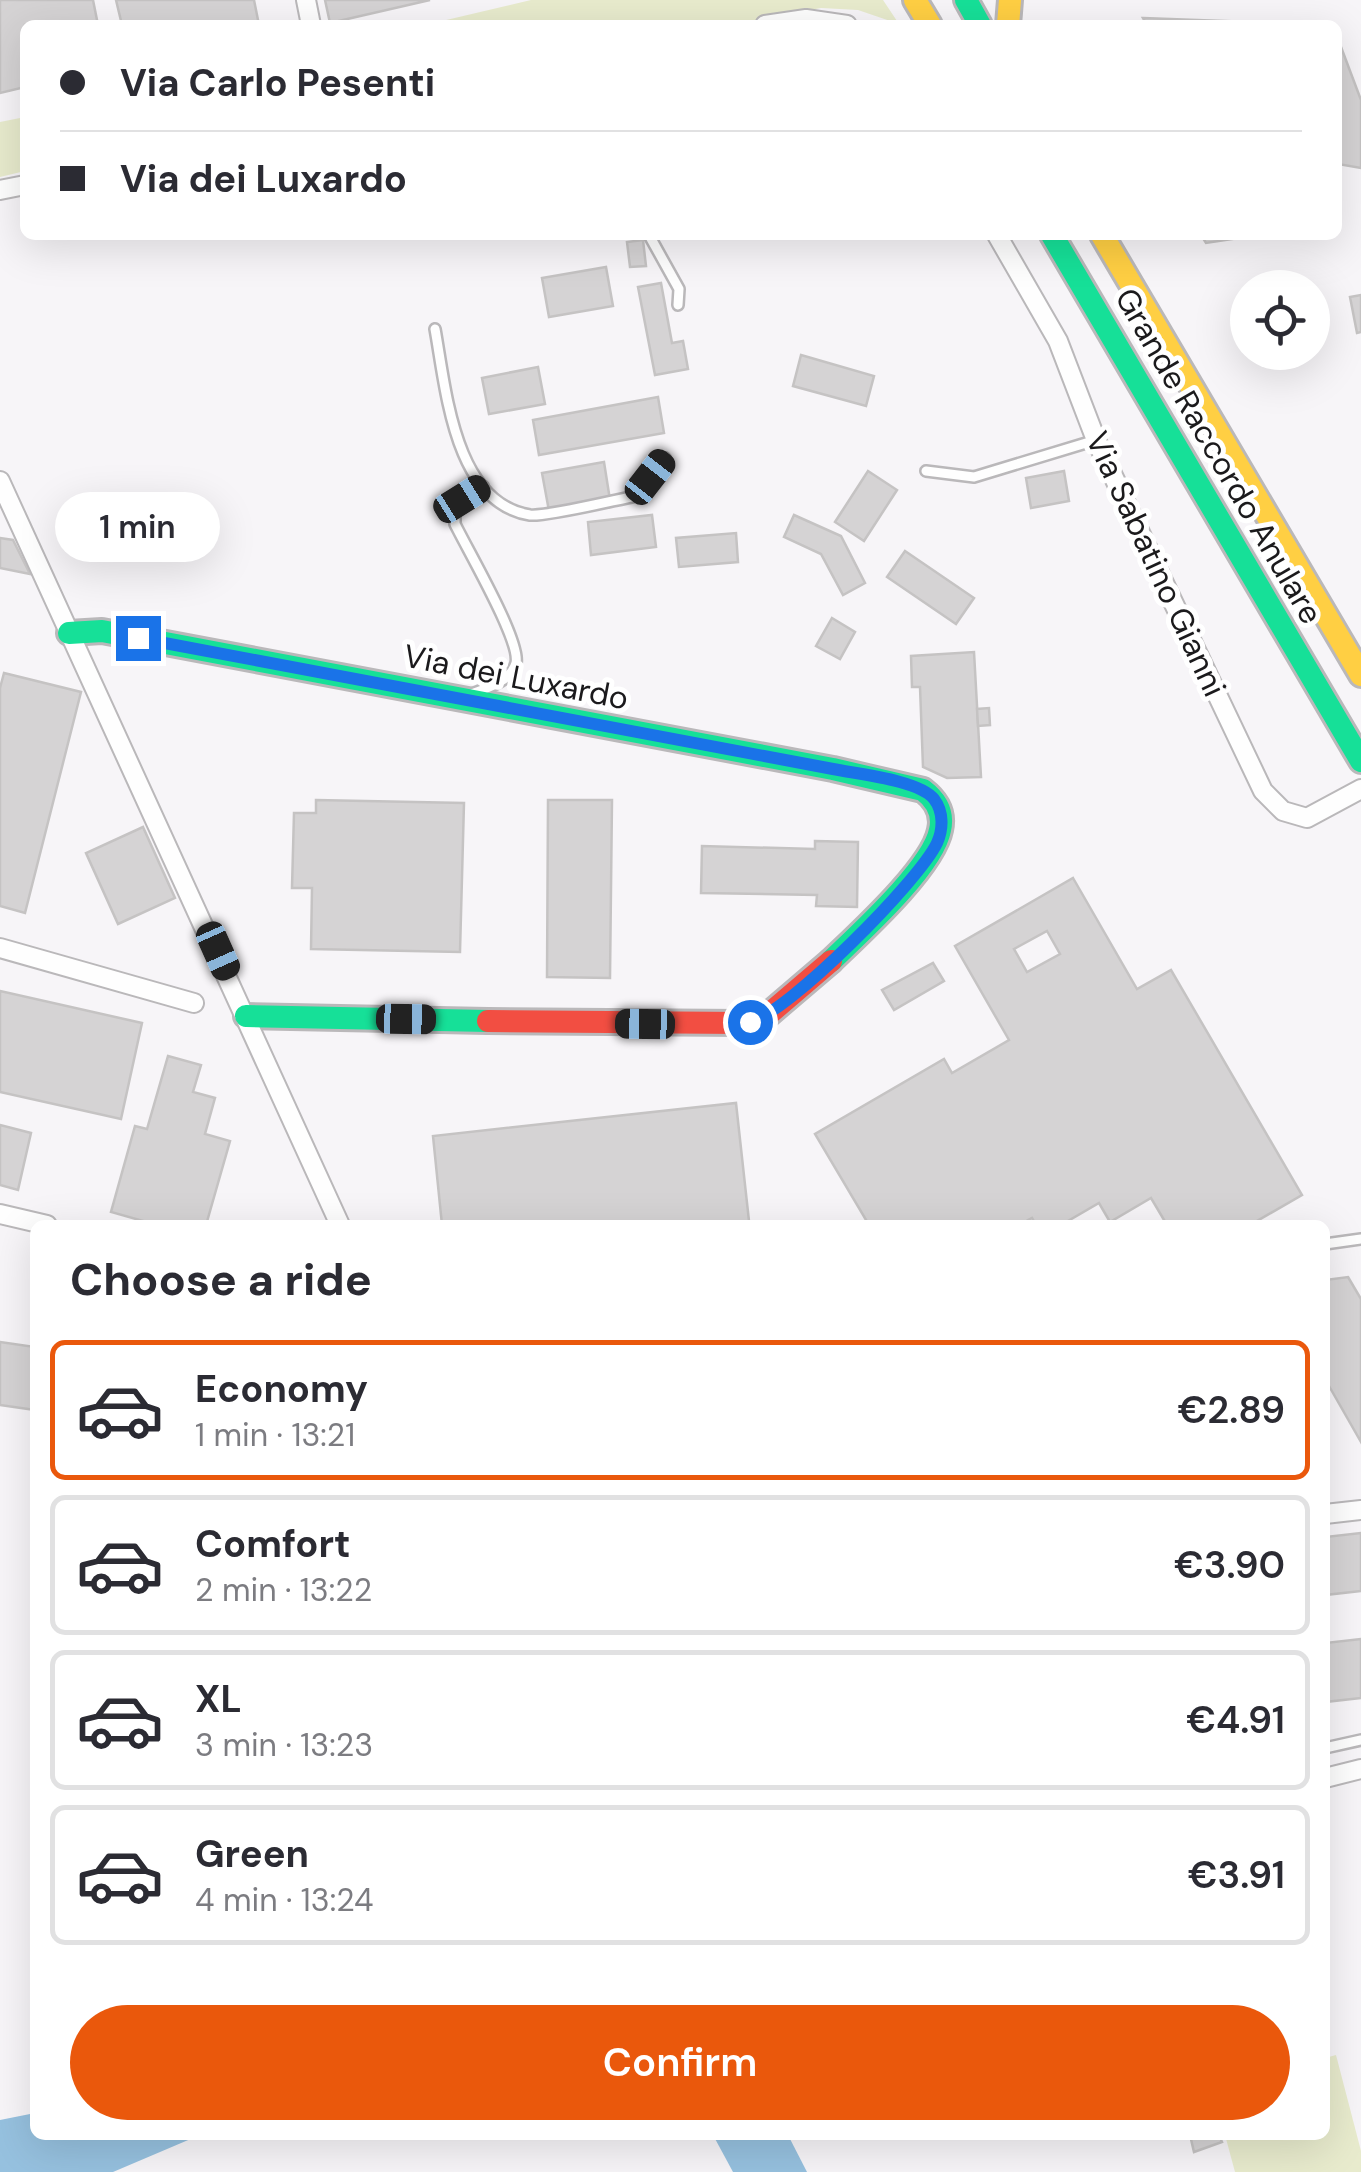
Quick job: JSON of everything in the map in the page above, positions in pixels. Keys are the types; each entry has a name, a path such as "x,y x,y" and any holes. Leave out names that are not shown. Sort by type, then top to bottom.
{"main road":[{"name":"Grande Raccordo Anulare","path":"1055,240 1361,761"},
{"name":"Grande Raccordo Anulare","path":"1105,240 1361,675"},
{"name":"Via dei Luxardo","path":"69,633 102,631 896,782 929,794 941,811 935,846 900,889 786,1003 758,1020 725,1025 246,1016"}],"street":[{"name":"Via Sabatino Gianni","path":"1000,240 1058,342 1096,440 1263,791 1283,812 1307,818 1361,789"},
{"path":"0,481 338,1220"},
{"path":"0,948 194,1003"},
{"path":"0,1214 30,1221"},
{"path":"1330,1513 1361,1510"},
{"path":"1330,1777 1361,1770"}],"lane":[{"path":"652,240 679,289 678,305"},
{"path":"435,329 451,417 472,475 496,501 531,515 636,496 665,458"},
{"path":"926,471 974,477 1096,440"},
{"path":"461,699 498,683 516,662 513,640 455,524 456,503 483,486"},
{"path":"1330,1243 1361,1239"},
{"path":"1330,1747 1361,1740"}],"green space":[{"path":"531,0 883,0 896,20 858,10 821,8 755,20 446,20"},
{"path":"20,118 20,172 0,177 0,122"},
{"path":"1336,2055 1361,2151 1361,2172 1235,2172 1226,2140 1330,2140 1330,2057"}],"water":[{"path":"30,2114 30,2140 188,2140 113,2172 0,2172 0,2120"},
{"path":"716,2140 791,2140 807,2172 733,2172"}],"building":[{"path":"0,0 93,0 97,20 20,20 20,88 0,93"},
{"path":"116,0 254,0 258,20 121,20"},
{"path":"325,0 430,0 343,20 329,20"},
{"path":"1342,50 1361,100 1361,168 1342,165"},
{"path":"643,240 646,266 630,267 627,242"},
{"path":"606,267 613,306 549,317 542,278"},
{"path":"661,283 672,343 683,341 688,369 655,375 638,287"},
{"path":"1361,295 1361,332 1357,333 1350,297"},
{"path":"801,355 874,376 866,406 793,386"},
{"path":"538,367 545,404 489,414 482,378"},
{"path":"658,397 664,433 539,455 533,420"},
{"path":"604,462 610,500 549,511 542,473"},
{"path":"868,471 897,490 864,541 835,522"},
{"path":"1064,471 1069,501 1031,508 1026,478"},
{"path":"652,515 656,547 591,555 588,522"},
{"path":"794,515 841,536 865,583 843,595 821,554 784,537"},
{"path":"736,533 738,562 679,567 676,538"},
{"path":"0,538 13,540 30,574 0,568"},
{"path":"905,551 974,598 956,624 887,577"},
{"path":"832,618 855,632 840,659 816,646"},
{"path":"974,652 981,777 947,778 923,767 920,687 912,687 911,656"},
{"path":"4,673 81,692 25,913 0,906 0,688"},
{"path":"989,708 990,725 978,726 977,709"},
{"path":"316,800 464,803 460,952 311,949 312,888 292,888 294,813 316,813"},
{"path":"548,800 612,800 610,978 547,977"},
{"path":"143,827 175,898 118,924 86,853"},
{"path":"815,841 858,842 857,907 816,906 817,895 701,893 702,846 815,849"},
{"path":"1073,878 1137,989 1171,970 1302,1195 1259,1220 1164,1220 1151,1198 1113,1220 1109,1220 1099,1203 1070,1220 866,1220 815,1134 944,1059 952,1073 1009,1040 955,946","holes":["1047,931 1060,954 1027,972 1014,949"]},
{"path":"933,963 944,981 894,1010 882,990"},
{"path":"0,991 142,1023 121,1119 0,1092"},
{"path":"168,1056 201,1065 193,1092 215,1098 205,1134 230,1141 207,1220 139,1220 111,1212 135,1126 147,1129"},
{"path":"736,1103 749,1220 441,1220 433,1136"},
{"path":"0,1125 31,1133 18,1190 0,1185"},
{"path":"1348,1277 1361,1299 1361,1442 1330,1388 1330,1279"},
{"path":"0,1342 30,1346 30,1409 0,1405"},
{"path":"1361,1533 1361,1591 1330,1594 1330,1536"},
{"path":"1361,1639 1361,1698 1330,1701 1330,1642"},
{"path":"1191,2140 1222,2142 1194,2152"}],"traffic: fast":[{"path":"966,0 977,20"},
{"path":"1055,240 1361,761"},
{"path":"69,633 102,631 833,769 923,790 940,813 940,830 934,845 894,899 831,961"},
{"path":"246,1016 488,1021"}],"traffic: slow":[{"path":"915,0 927,20"},
{"path":"1008,20 1010,0"},
{"path":"1105,240 1361,675"}],"traffic: jam":[{"path":"488,1021 742,1023 769,1014 831,961"}],"route":[{"path":"138,638 833,769 896,782 929,794 941,811 942,821 938,840 926,859 874,918 786,1003 750,1022"}]}
